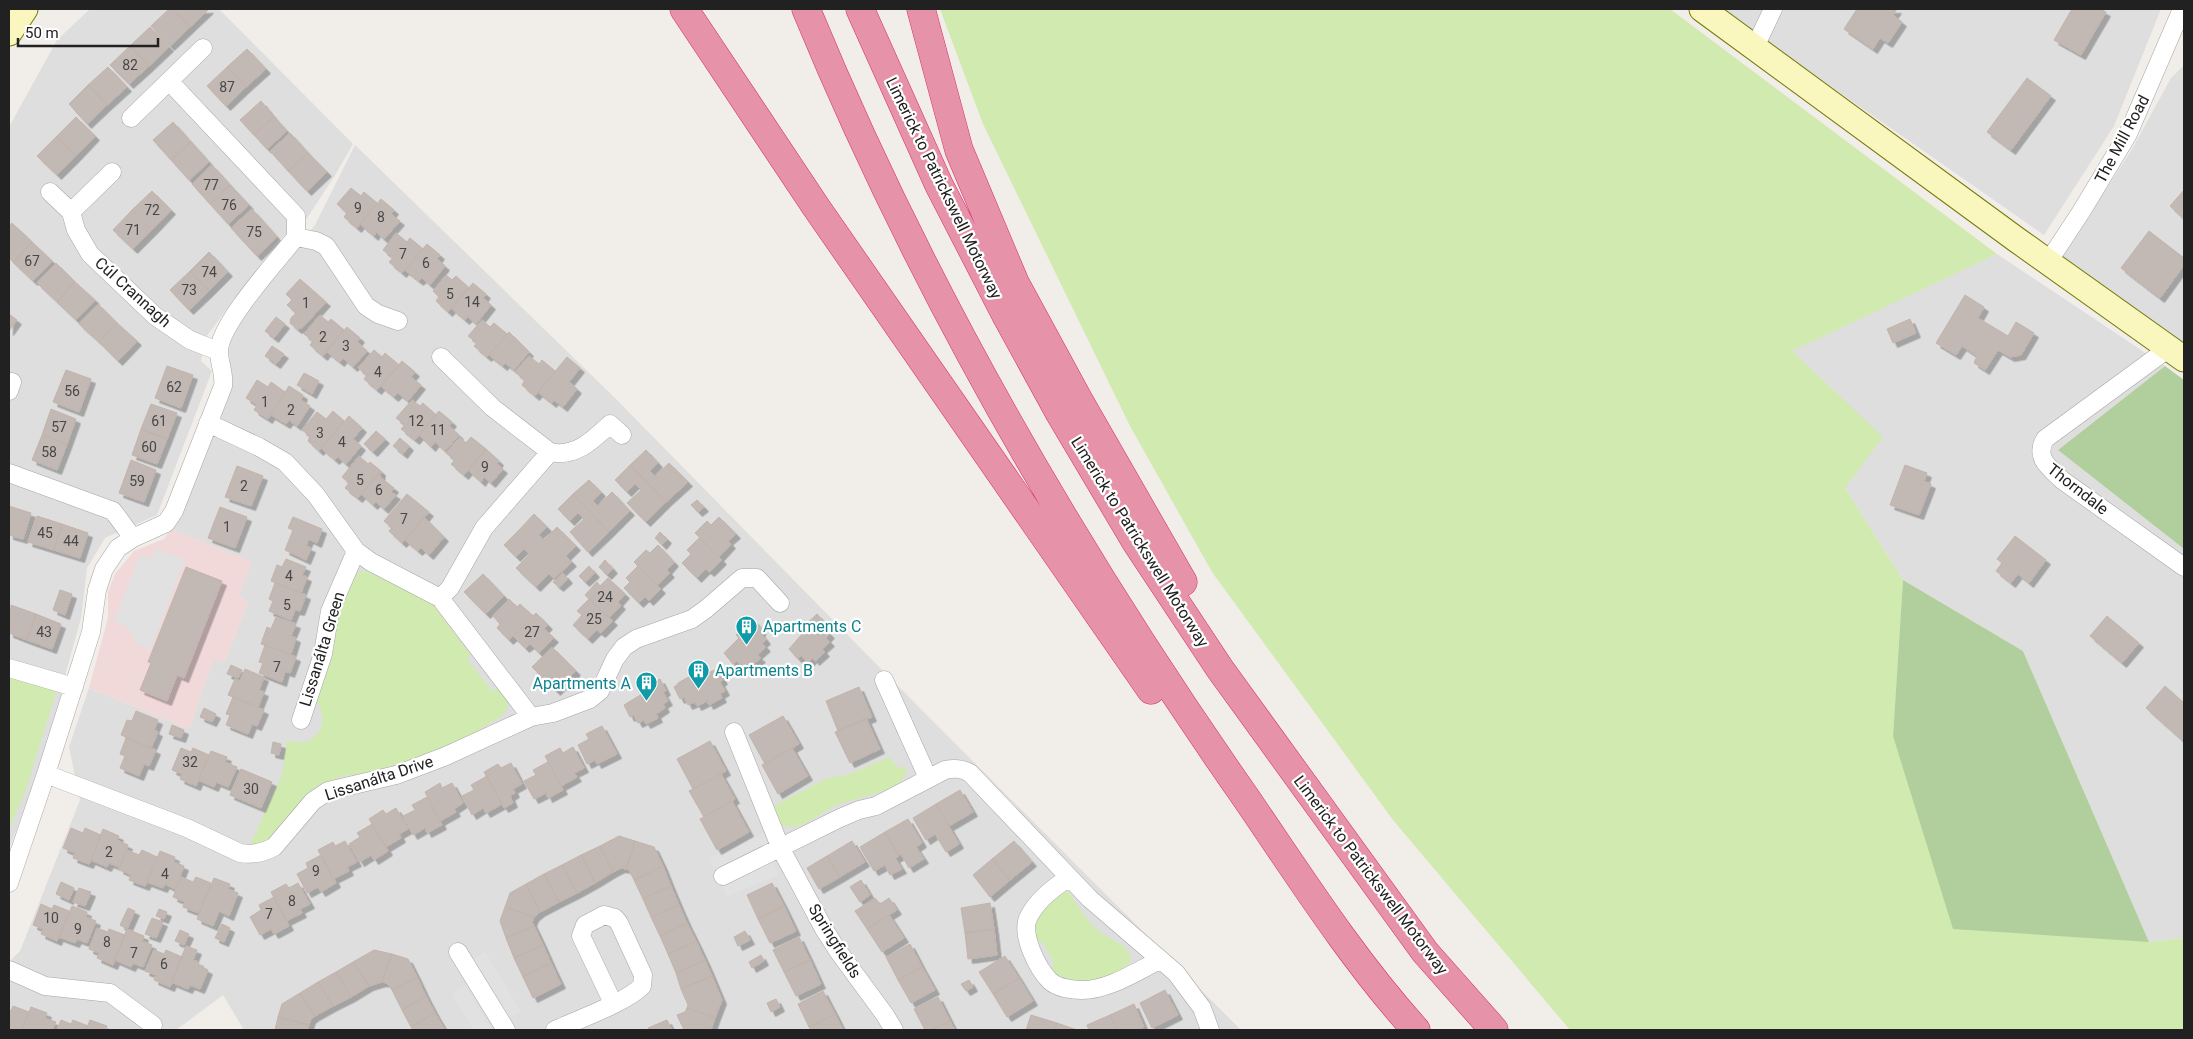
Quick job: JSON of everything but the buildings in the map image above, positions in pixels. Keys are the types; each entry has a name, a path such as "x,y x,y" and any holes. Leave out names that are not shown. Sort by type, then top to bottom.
{"highway":[{"path":"684,9 816,207 1274,868 1362,964 1416,1030"},
{"path":"806,9 828,62 901,220 981,373 1068,526 1159,671 1208,744 1362,964"},
{"name":"Limerick to Patrickswell Motorway","path":"860,9 939,185 1059,412 1136,542 1220,669 1425,952 1494,1030"},
{"path":"921,9 959,150 1015,283 1078,400 1228,660 1376,885"}],"street":[{"path":"9,32 25,9"},
{"path":"1702,9 2177,354"},
{"path":"1755,47 1773,9"},
{"name":"The Mill Road","path":"2048,262 2082,212 2128,134 2180,28 2182,9"},
{"path":"132,118 203,48"},
{"path":"9,883 91,632 97,590 104,570 118,548 133,538 166,523 174,511 223,386 225,377 218,351 224,334 240,307 296,238 296,216 169,81"},
{"path":"71,212 112,172"},
{"name":"Cúl Crannagh","path":"50,192 71,212 76,230 90,254 155,316 190,340 218,351"},
{"path":"296,238 316,241 326,246 366,306 378,314 398,320"},
{"name":"Thorndale","path":"2177,354 2045,439 2040,453 2044,463 2062,480 2184,567"},
{"path":"441,357 493,408 550,452 558,454 582,448 610,424 622,435"},
{"path":"208,424 259,447 285,462 316,495 356,551 371,562 440,598 531,717"},
{"path":"440,598 450,588 484,528 550,452"},
{"path":"9,473 113,511 133,538"},
{"name":"Lissanálta Green","path":"301,720 323,654 330,611 356,551"},
{"name":"Lissanálta Drive","path":"46,774 187,828 240,852 257,854 274,847 313,802 328,791 396,776 446,756 490,734 531,717 553,713 590,700 600,691 615,659 624,647 643,636 692,619 742,578 757,578 780,603"},
{"path":"9,668 74,687"},
{"path":"884,680 928,778"},
{"name":"Springfields","path":"734,732 781,849 824,929 894,1030"},
{"path":"723,876 859,810 876,806 928,778 954,768 970,773 1068,878 1105,913 1176,973 1202,1008 1210,1030"},
{"path":"1068,878 1037,903 1028,919 1026,927 1027,938 1036,960 1050,981 1067,988 1081,990 1097,989 1160,960"},
{"path":"556,1030 613,1003 637,991 642,986 644,979 619,923 614,918 604,915 585,924 581,936 613,1003"},
{"path":"458,952 506,1030"},
{"path":"9,970 45,986 110,993 153,1025"}],"shaded area":[{"path":"90,9 219,9 353,144 307,218 279,240 206,337 201,361 212,371 157,515 105,538 87,568 81,618 66,672 62,701 32,790 9,849 9,127 57,40"},
{"path":"1720,9 2161,9 2114,126 2044,235"},
{"path":"2184,65 2184,349 2059,261 2131,151 2171,78"},
{"path":"355,145 615,398 882,670 1241,1030 244,1030 223,995 176,1030 9,1030 9,962 20,951 80,800 69,747 89,688 189,729 213,661 225,661 248,603 239,594 251,562 171,529 231,378 230,337 256,298 315,225"},
{"path":"1997,254 2165,366 2058,450 2184,549 2184,938 2149,942 2023,651 1903,580 1845,488 1792,350"},
{"path":"171,529 252,562 239,594 248,603 225,661 213,661 189,729 89,688 108,618 108,592 115,574 134,551 164,539"},
{"path":"155,549 185,559 150,650 138,645 126,626 114,621 140,554 152,559"},
{"path":"765,833 773,863 779,875 727,896 709,858"},
{"path":"485,952 521,1011 509,1018 482,975 467,984 457,969"},
{"path":"465,986 492,1030 474,1030 452,994"}],"green space":[{"path":"940,9 1670,9 1997,254 1792,351 1883,437 1845,488 1903,580 1893,736 2149,942 2184,938 2184,1030 1570,1030 1393,820 1212,572 1130,426 983,124"},
{"path":"2165,366 2184,380 2184,549 2058,450"},
{"path":"365,571 421,596 433,605 471,655 467,659 492,691 498,688 508,701 508,706 500,717 460,741 421,757 369,773 342,776 319,786 269,841 258,845 250,845 282,775 287,740 306,742 313,739 321,726 322,718 316,700 333,653 336,617 353,577 359,572"},
{"path":"1903,580 2023,651 2149,942 1953,929 1893,736"},
{"path":"9,675 57,690 26,789 9,830"},
{"path":"890,757 897,768 904,766 907,772 896,785 875,794 835,806 799,826 787,827 779,822 774,806 825,779 850,774"},
{"path":"1068,891 1094,927 1127,950 1131,961 1123,968 1104,977 1092,980 1070,979 1060,976 1051,970 1054,962 1042,942 1034,940 1034,932 1038,916 1047,902 1060,893"}],"place":[{"name":"Apartments C","path":"747,645"},
{"name":"Apartments B","path":"699,689"},
{"name":"Apartments A","path":"647,702"}]}
